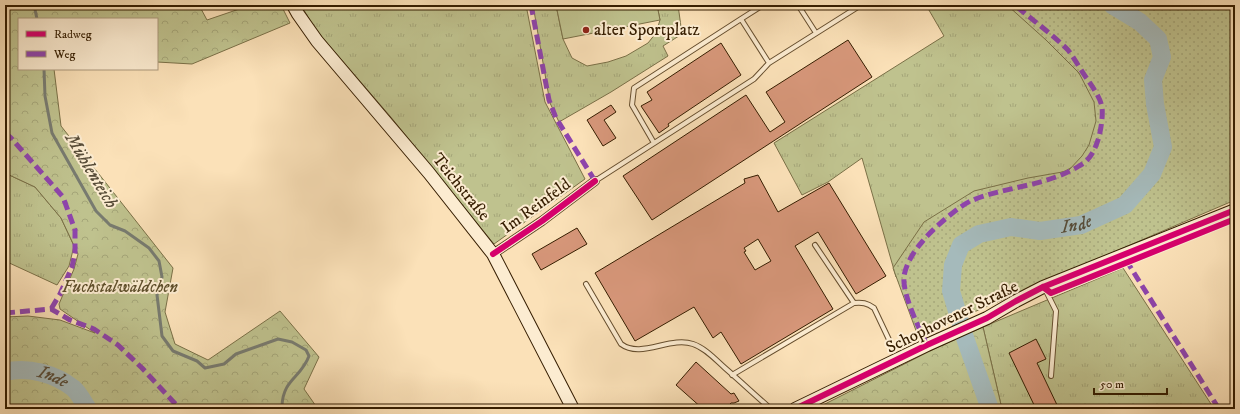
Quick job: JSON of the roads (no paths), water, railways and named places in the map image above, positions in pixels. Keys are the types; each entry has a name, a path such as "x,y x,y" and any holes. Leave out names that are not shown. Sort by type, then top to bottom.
{"main road":[{"name":"Teichstraße","path":"293,5 317,41 429,173 493,254 573,409"},
{"name":"Schophovener Straße","path":"795,409 933,342 987,318 1044,287 1235,210"}],"street":[{"name":"Im Reinfeld","path":"493,254 595,181"}],"lane":[{"path":"654,143 632,105 634,88 763,5"},
{"path":"798,5 816,33"},
{"path":"595,181 754,79 769,63 861,5"},
{"path":"741,19 769,63"},
{"path":"815,245 854,304"},
{"path":"586,284 621,344 627,349 645,348 681,342 694,344 710,354 770,409"},
{"path":"1044,287 1056,311 1051,376"},
{"path":"732,375 854,304 862,302 874,308 892,346"}],"waterway":[{"name":"Mühlenteich","path":"34,5 37,18"},
{"name":"Inde","path":"990,409 965,338 951,291 953,265 961,245 979,234 1011,227 1040,231 1081,225 1125,205 1152,174 1163,147 1155,104 1153,80 1162,57 1158,39 1140,22 1112,5"},
{"name":"Mühlenteich","path":"44,70 45,96 52,133 96,211 110,225 125,231 149,248 159,261 162,277 157,295 162,336 173,351 197,361 205,368 224,364 236,354 278,339 292,342 306,350 309,356 306,363 289,384 283,397 282,406 285,409"},
{"name":"Inde","path":"5,372 23,370 41,372 50,375 73,388 88,409"}],"place":[{"name":"alter Sportplatz","path":"586,30"}],"park label":[{"name":"Fuchstalwäldchen","path":"120,287"}]}
